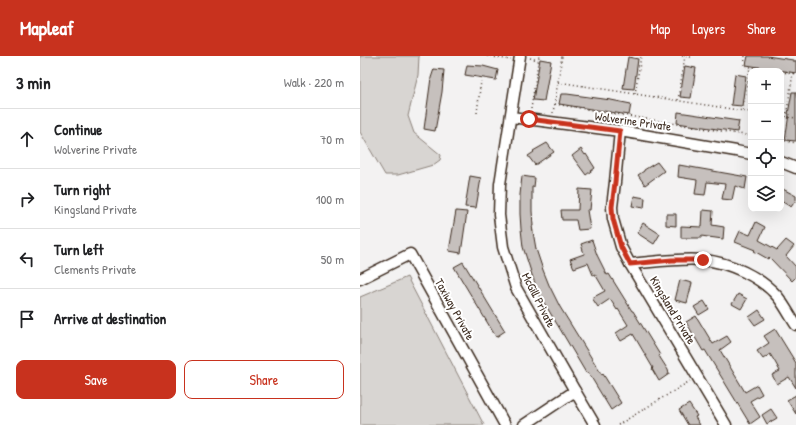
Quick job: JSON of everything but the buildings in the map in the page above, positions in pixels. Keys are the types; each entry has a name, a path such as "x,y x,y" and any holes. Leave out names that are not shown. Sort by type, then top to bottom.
{"street":[{"name":"McGill Private","path":"520,58 500,184 499,215 503,247 516,288 596,425"},
{"name":"Wolverine Private","path":"511,116 552,123 620,131 748,153"},
{"name":"Kingsland Private","path":"620,131 612,207 613,219 621,247 726,425"},
{"path":"784,163 796,168"},
{"name":"Taxiway Private","path":"360,279 410,254 504,425"},
{"path":"630,264 672,260 703,260 738,269 759,281 777,296 796,325"},
{"path":"524,425 575,391"}],"path":[{"path":"487,56 520,58"},
{"path":"529,119 538,56"},
{"path":"552,123 562,56"},
{"path":"635,94 641,56"},
{"path":"682,56 691,56"},
{"path":"678,100 685,56"},
{"path":"745,56 744,66 757,68"},
{"path":"743,110 750,67"},
{"path":"784,72 796,74"},
{"path":"793,74 786,117 796,118"},
{"path":"477,113 481,81"},
{"path":"558,82 748,111"},
{"path":"555,104 748,136"},
{"path":"784,141 796,143"},
{"path":"618,425 697,377"}],"shaded area":[{"path":"360,56 419,56 418,75 408,116 414,133 441,155 440,160 433,165 398,175 385,175 360,132"},
{"path":"407,277 484,425 360,425 360,297"}],"route":[{"path":"529,119 620,131 612,207 613,219 621,247 630,264 672,260 703,260"}]}
